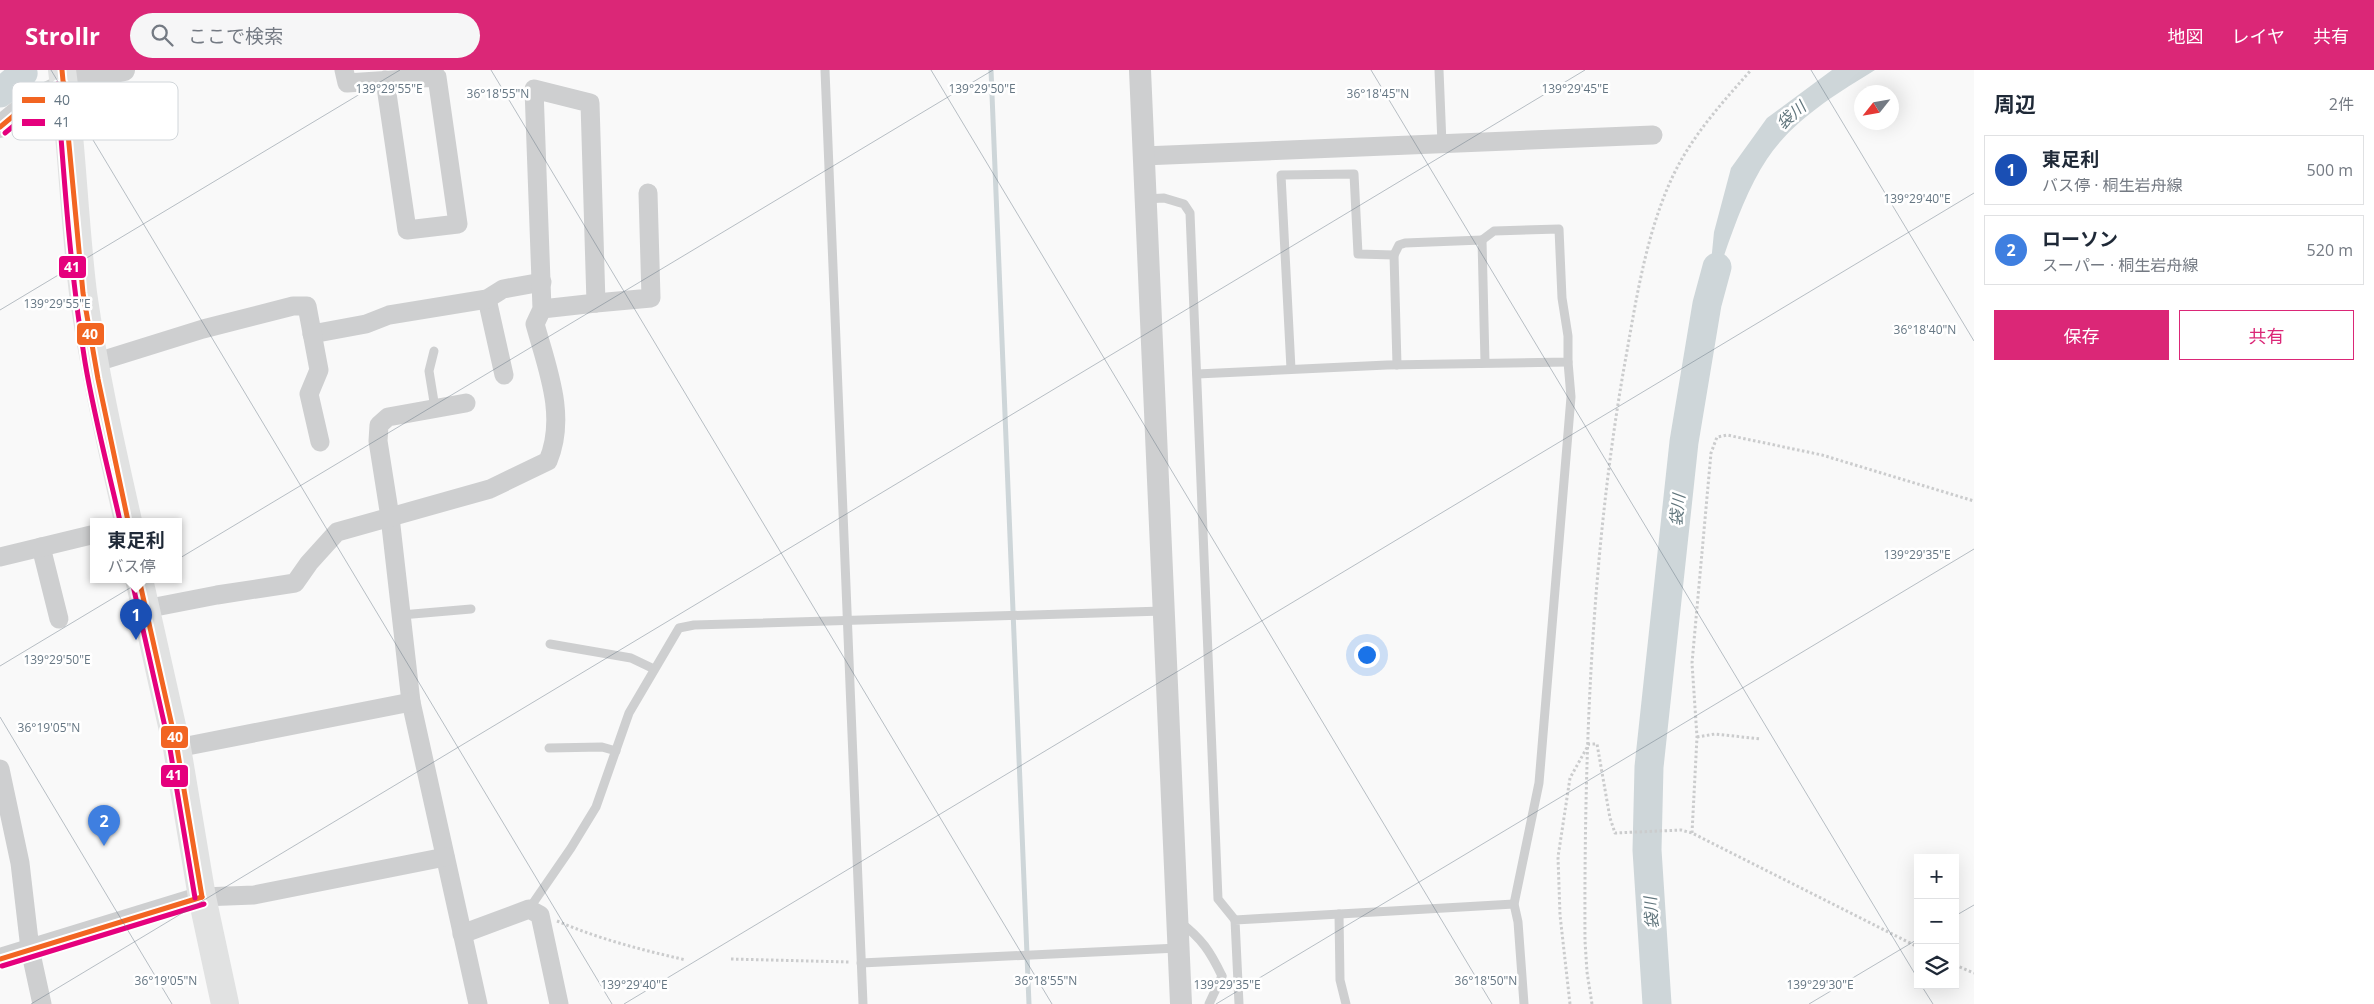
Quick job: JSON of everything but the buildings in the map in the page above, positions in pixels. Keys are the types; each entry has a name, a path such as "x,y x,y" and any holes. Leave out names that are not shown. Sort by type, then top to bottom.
{"main road":[{"path":"68,140 76,230 94,363 127,518"},
{"path":"140,583 176,748 202,897 225,1004"}],"street":[{"path":"63,77 124,70"},
{"path":"344,70 347,83 385,80 437,77 458,224 407,230 385,80"},
{"path":"1140,70 1181,1004"},
{"path":"145,610 217,595 295,583 309,563 337,532 490,489 548,461 552,452 556,408 535,324 542,309 542,282 534,89 590,103 596,303"},
{"path":"0,127 12,116"},
{"path":"1143,156 1653,135"},
{"path":"542,309 651,298 648,193"},
{"path":"312,334 366,324 389,315 487,299 502,289 542,282"},
{"path":"487,299 504,375"},
{"path":"94,363 203,329 293,306 307,306 319,370 309,394 320,442"},
{"path":"466,403 388,417 379,425 378,441 390,517 411,702 478,1004"},
{"path":"0,558 90,535"},
{"path":"41,547 58,619"},
{"path":"176,748 411,702"},
{"path":"0,769 20,863 30,949 42,1004"},
{"path":"0,959 202,897 254,895 445,857"},
{"path":"462,934 534,912 559,1004"}],"lane":[{"path":"825,70 862,1004"},
{"path":"1439,70 1442,144"},
{"path":"1291,369 1281,175 1354,174 1358,254 1394,255"},
{"path":"1145,199 1164,198 1184,204 1190,213 1218,899 1234,920 1239,1004"},
{"path":"1397,365 1394,255 1399,245 1405,243 1482,240 1494,231 1560,229 1562,298 1568,336 1571,396 1539,783 1514,904 1518,922 1524,1004"},
{"path":"1482,240 1485,362"},
{"path":"434,351 428,371 435,408"},
{"path":"1197,374 1485,362 1568,362"},
{"path":"401,615 471,609"},
{"path":"534,912 596,807 629,713 679,628 685,626 846,620 1163,611"},
{"path":"550,644 631,658 654,669"},
{"path":"549,748 602,747 616,751"},
{"path":"1234,920 1514,904"},
{"path":"1339,914 1340,980 1346,1004"},
{"path":"1178,920 1195,933 1208,947 1222,976"},
{"path":"861,962 1179,948"},
{"path":"1222,976 1238,975"},
{"path":"1209,1004 1222,976"}],"path":[{"path":"1592,1004 1585,941 1590,687 1605,499 1614,422 1638,289 1656,219 1671,180 1690,146 1716,110 1751,70"},
{"path":"1692,833 1697,737 1692,663 1711,453 1717,437 1727,435 1822,455 1974,500"},
{"path":"1697,737 1715,734 1761,738"},
{"path":"1589,744 1597,744 1614,833 1681,830 1692,833 1914,944"},
{"path":"1570,1004 1560,915 1558,857 1570,778 1589,744"},
{"path":"534,912 585,932 635,948 686,960"},
{"path":"731,959 861,962"},
{"path":"1959,967 1974,973"}],"water":[{"path":"1832,70 1875,70 1831,98 1802,120 1789,132 1767,159 1757,175 1733,230 1707,304 1714,232 1731,168 1767,118"}],"waterway":[{"path":"13,82 23,73 22,70"},
{"path":"991,70 1029,1004"},
{"path":"0,93 12,83"},
{"name":"袋川","path":"1657,1004 1647,850 1649,767 1684,442 1707,304 1717,267"}],"transit line":[{"name":"40","path":"62,70 63,82"},
{"name":"40","path":"0,127 12,117"},
{"name":"41","path":"5,133 12,127"},
{"name":"41","path":"61,140 75,293 85,362 119,518"},
{"name":"40","path":"69,140 83,293 98,379 127,518"},
{"name":"41","path":"132,583 170,749 195,898"},
{"name":"40","path":"140,583 177,748 202,897"},
{"name":"40","path":"0,959 202,897"},
{"name":"41","path":"2,966 204,904"}],"place":[{"name":"東足利","path":"136,640"},
{"name":"ローソン","path":"104,846"}]}
